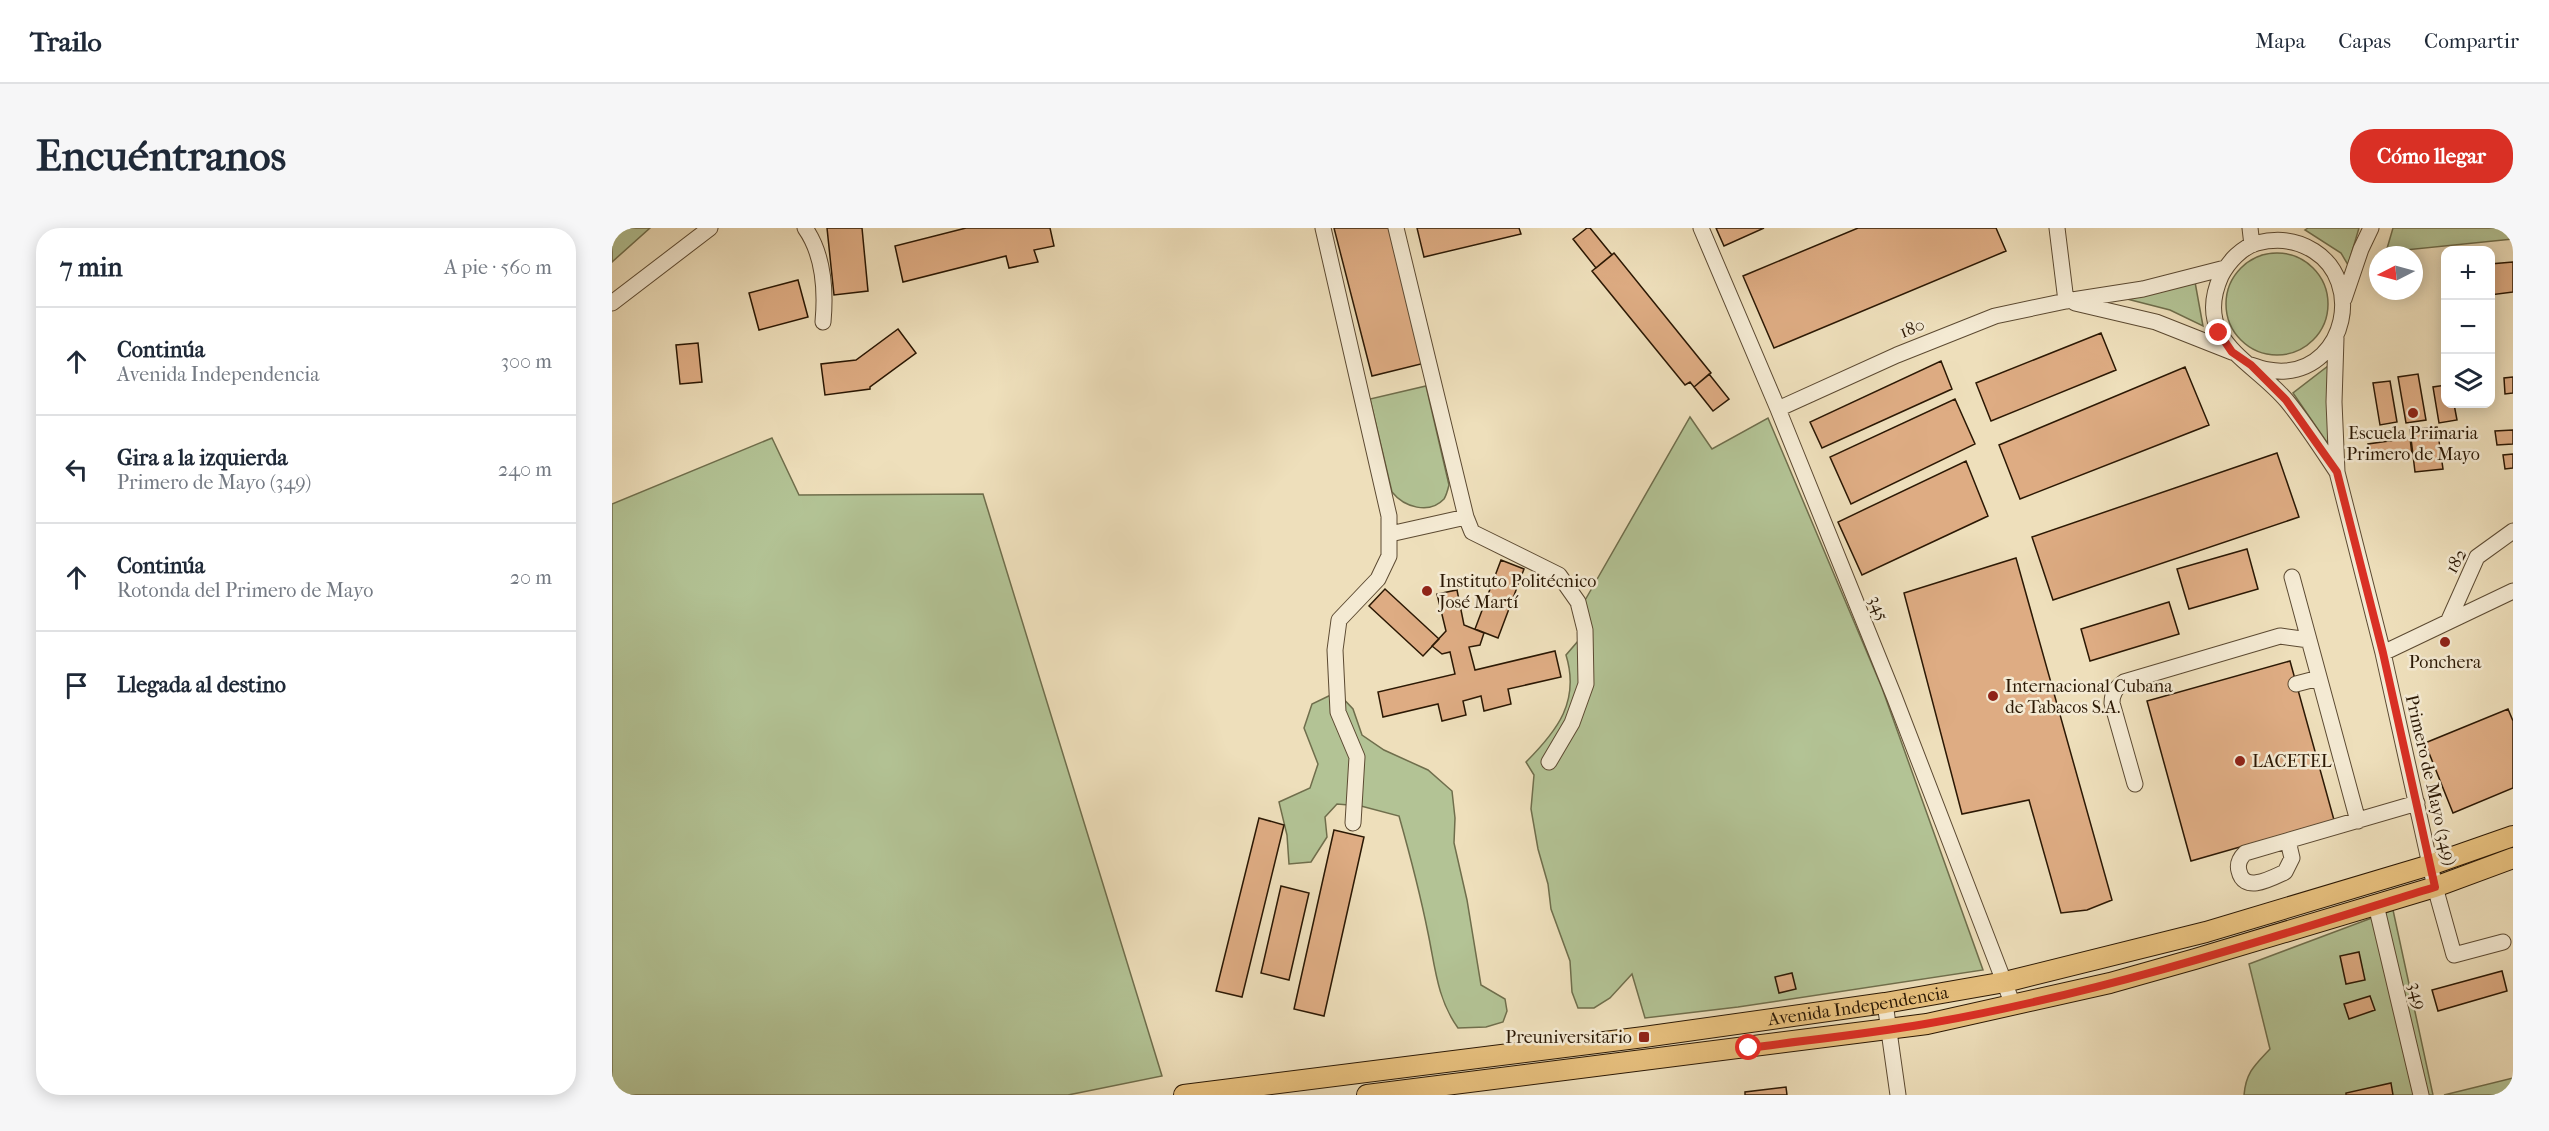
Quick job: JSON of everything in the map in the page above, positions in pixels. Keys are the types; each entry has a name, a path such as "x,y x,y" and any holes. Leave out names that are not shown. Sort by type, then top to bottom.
{"main road":[{"name":"Avenida Independencia","path":"1184,1095 1644,1037 1885,1003 2005,982 2206,932 2430,865 2513,836"},
{"name":"Avenida Independencia","path":"1367,1095 1889,1030 2013,1005 2110,983 2376,905 2435,887 2513,858"}],"street":[{"path":"612,303 710,228"},
{"path":"805,228 815,243 821,263 825,302 823,322"},
{"path":"1323,228 1386,500 1390,534 1389,556 1378,579 1339,620 1335,650 1338,712 1357,757 1353,823"},
{"path":"1396,228 1466,517 1473,532 1559,575 1578,602 1585,630 1586,684 1572,723 1549,762"},
{"name":"345","path":"1701,228 1778,409 1890,685 2013,1005"},
{"path":"2057,228 2066,301"},
{"path":"2250,228 2252,245"},
{"path":"2280,240 2295,228"},
{"path":"2344,299 2339,280 2329,264 2315,251 2298,243 2280,240 2252,245 2238,254 2225,268 2216,288 2214,311 2219,333 2232,352 2251,365 2269,371 2289,371 2307,365 2324,354 2336,338 2343,319 2344,299 2361,249 2371,228"},
{"name":"180","path":"1778,409 1897,356 1995,316 2066,301 2143,289 2225,268"},
{"name":"180","path":"2066,301 2156,322 2232,352"},
{"name":"Primero de Mayo (349)","path":"2336,338 2334,402 2337,472 2383,653 2435,887 2454,955 2503,942"},
{"name":"Primero de Mayo (349)","path":"2251,365 2286,400 2337,472"},
{"path":"1390,534 1466,517"},
{"name":"182","path":"2448,622 2477,556 2513,531"},
{"path":"2292,577 2358,821"},
{"path":"2383,653 2513,591"},
{"path":"2135,784 2112,703 2112,695 2116,688 2124,682 2280,636 2309,640"},
{"path":"2296,684 2319,678"},
{"path":"2288,841 2417,803"},
{"name":"349","path":"2376,905 2421,1095"},
{"path":"1885,1003 1898,1095"}],"green space":[{"path":"612,228 650,228 612,262"},
{"path":"2308,228 2359,228 2348,265 2341,253 2305,230"},
{"path":"2393,228 2513,228 2513,239 2423,248 2423,246 2388,246"},
{"path":"2277,253 2297,256 2306,261 2320,275 2325,284 2328,304 2325,324 2320,333 2306,347 2297,352 2277,355 2257,352 2248,347 2234,333 2229,324 2226,304 2229,284 2234,275 2248,261 2257,256"},
{"path":"2195,282 2203,326 2170,310 2127,299"},
{"path":"2328,366 2328,444 2293,393"},
{"path":"1426,386 1449,485 1444,499 1438,504 1424,508 1403,502 1392,492 1370,399"},
{"path":"1690,417 1712,449 1768,418 1882,688 1983,970 1738,1007 1645,1018 1632,974 1610,998 1594,1008 1578,1008 1572,992 1570,961 1551,909 1548,884 1538,849 1531,809 1534,775 1526,762 1548,738 1568,701 1570,671 1566,655 1591,626 1584,602"},
{"path":"772,438 799,495 983,494 1162,1076 1068,1095 612,1095 612,504"},
{"path":"1337,692 1353,709 1362,735 1384,750 1428,770 1452,791 1455,818 1454,843 1467,900 1481,985 1505,999 1507,1011 1503,1022 1486,1027 1458,1028 1445,1006 1422,903 1399,816 1361,806 1337,804 1325,817 1327,837 1311,862 1289,864 1287,835 1279,802 1310,788 1318,764 1304,728 1312,704"},
{"path":"2393,910 2433,1095 2244,1095 2249,1075 2270,1049 2249,964"},
{"path":"2513,1078 2513,1095 2444,1095"}],"building":[{"path":"827,228 862,228 868,291 834,295"},
{"path":"966,228 1050,228 1054,246 1034,250 1038,262 1009,268 1006,256 903,282 895,246"},
{"path":"1334,228 1392,228 1425,363 1372,376"},
{"path":"1417,228 1519,228 1521,234 1424,257"},
{"path":"1590,228 1612,255 1596,268 1573,239"},
{"path":"1716,228 1764,228 1724,246"},
{"path":"1858,228 1996,228 2006,251 1774,348 1743,276"},
{"path":"1614,253 1711,373 1694,387 1690,382 1685,385 1592,271"},
{"path":"2513,262 2513,292 2495,294 2495,264"},
{"path":"798,280 808,317 759,330 749,293"},
{"path":"898,329 916,353 870,389 825,395 821,364 856,360"},
{"path":"2101,333 2116,370 1991,421 1976,383"},
{"path":"698,343 702,382 680,384 676,345"},
{"path":"1941,361 1952,389 1822,448 1810,422"},
{"path":"2185,367 2209,425 2020,499 1999,445"},
{"path":"1709,374 1729,399 1713,411 1694,387"},
{"path":"2418,374 2426,420 2406,423 2398,377"},
{"path":"2513,377 2513,393 2505,394 2504,378"},
{"path":"2390,381 2397,422 2380,425 2373,383"},
{"path":"2441,386 2441,408 2455,408 2457,420 2439,423 2433,387"},
{"path":"1955,399 1975,444 1851,504 1830,457"},
{"path":"2437,427 2443,469 2415,472 2410,430"},
{"path":"2513,430 2513,444 2497,445 2495,431"},
{"path":"2410,438 2412,455 2371,461 2368,444"},
{"path":"2277,453 2299,517 2053,600 2032,537"},
{"path":"2513,454 2513,468 2505,469 2503,455"},
{"path":"1966,461 1988,516 1862,575 1838,522"},
{"path":"2247,549 2258,589 2189,609 2177,569"},
{"name":"Internacional Cubana de Tabacos S.A.","path":"2016,558 2112,900 2087,910 2061,913 2029,800 1962,814 1904,593"},
{"path":"1501,560 1524,569 1498,638 1475,629"},
{"path":"1385,589 1439,639 1423,656 1369,606"},
{"path":"1457,590 1464,625 1484,633 1480,645 1469,647 1475,670 1555,651 1561,677 1508,689 1511,704 1484,711 1481,696 1463,701 1466,715 1442,721 1438,704 1383,717 1378,692 1455,674 1450,652 1442,654 1432,646 1446,631 1437,594"},
{"path":"2169,602 2179,634 2090,661 2081,629"},
{"name":"LACETEL","path":"2290,661 2334,820 2191,861 2147,701"},
{"path":"2508,709 2513,721 2513,788 2453,813 2425,743"},
{"path":"1259,818 1284,825 1242,997 1216,991"},
{"path":"1334,830 1364,837 1324,1016 1294,1009"},
{"path":"1281,886 1309,893 1289,980 1261,973"},
{"path":"2359,952 2365,980 2346,984 2340,956"},
{"path":"2502,971 2507,991 2438,1011 2432,990"},
{"path":"1792,973 1796,989 1779,993 1775,977"},
{"path":"2370,996 2375,1010 2349,1019 2344,1004"},
{"path":"2391,1083 2393,1095 2346,1095 2346,1093"},
{"path":"1786,1087 1787,1095 1745,1095 1745,1092"}],"place":[{"name":"Escuela Primaria Primero de Mayo","path":"2413,413"},
{"name":"Instituto Politécnico José Martí","path":"1427,591"},
{"name":"Ponchera","path":"2445,642"},
{"name":"Internacional Cubana de Tabacos S.A.","path":"1993,696"},
{"name":"LACETEL","path":"2240,761"},
{"name":"Preuniversitario","path":"1644,1037"}],"route":[{"path":"1749,1048 1927,1024 2110,983 2281,935 2435,887 2383,653 2337,472 2286,400 2251,365 2232,352 2219,333"}]}
